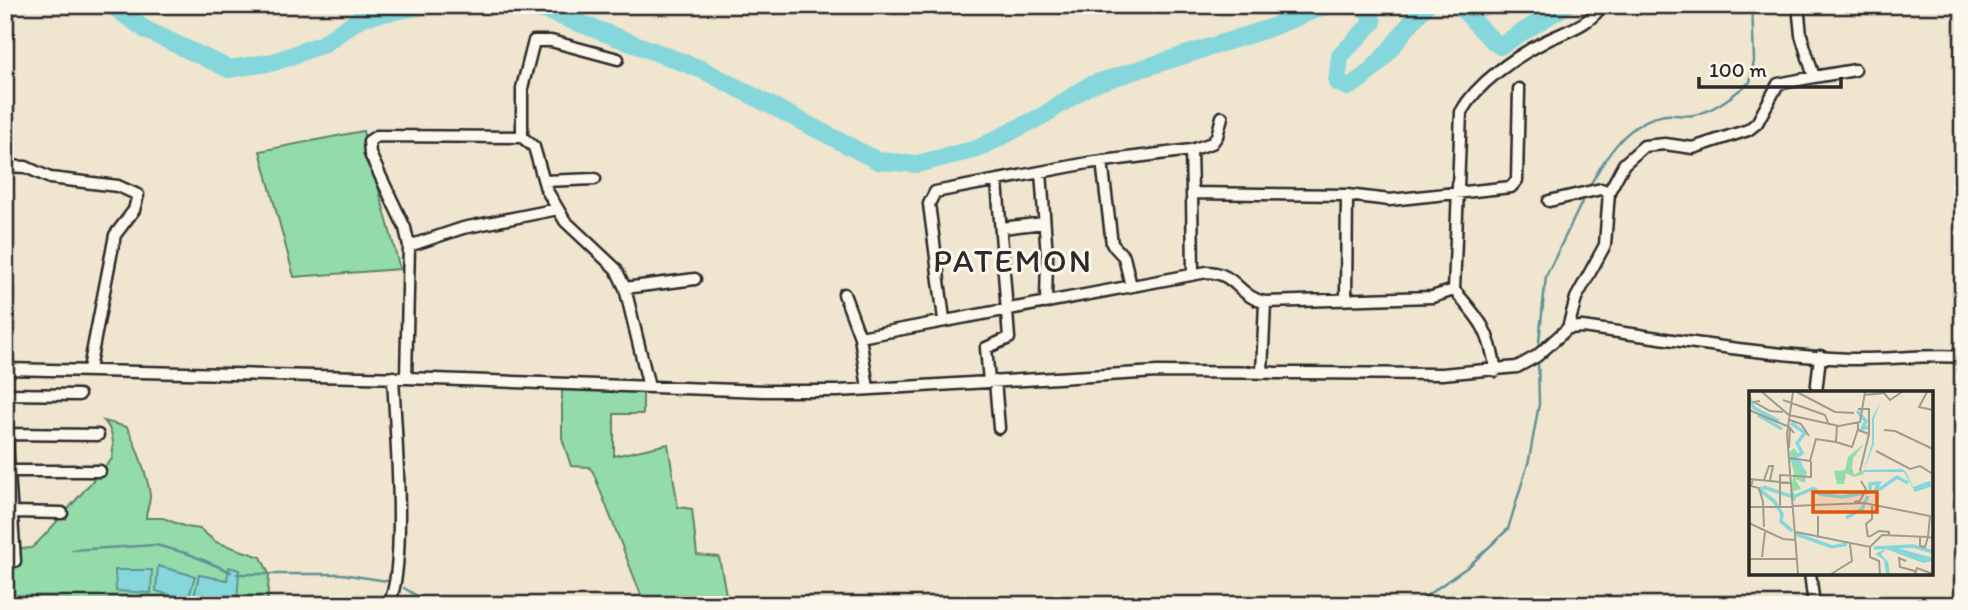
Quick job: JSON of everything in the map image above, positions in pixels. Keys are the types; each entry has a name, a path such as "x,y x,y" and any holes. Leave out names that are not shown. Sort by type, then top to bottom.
{"street":[{"path":"1496,371 1491,339 1454,290 1460,131 1465,106 1500,72 1540,44 1583,23 1598,13 1602,5"},
{"path":"1798,5 1801,35 1814,77"},
{"path":"522,137 522,88 534,41 551,41 618,59"},
{"path":"5,369 393,377 764,391 1157,372 1442,374 1496,371 1527,362 1568,328 1576,298 1605,245 1609,192 1618,173 1639,149 1658,143 1693,148 1748,130 1757,123 1778,84 1855,70"},
{"path":"1192,193 1347,195 1390,200 1507,188 1516,184 1519,89"},
{"path":"944,319 930,211 931,196 935,192 1102,161 1191,150 1212,143 1217,136 1222,117"},
{"path":"406,378 409,246 405,228 370,153 369,141 377,136 522,137 534,147 544,181 565,222 616,269 625,288 649,387"},
{"path":"1191,150 1193,274"},
{"path":"1102,161 1112,244 1125,257 1131,286"},
{"path":"5,166 26,167 50,178 118,186 138,195 134,210 115,235 89,369"},
{"path":"1041,172 1046,303"},
{"path":"544,181 595,178"},
{"path":"997,181 1009,338 986,348 999,428"},
{"path":"1549,201 1587,191 1609,192"},
{"path":"1346,298 1347,195"},
{"path":"409,246 463,228 558,209"},
{"path":"1002,228 1044,223"},
{"path":"860,337 944,319 1046,303 1207,272 1226,275 1248,298 1265,302 1432,297 1454,290"},
{"path":"625,288 695,279"},
{"path":"844,293 860,337 868,388"},
{"path":"1262,373 1265,302"},
{"path":"1568,328 1582,327 1820,356 1861,359 1903,355 1963,357"},
{"path":"1815,391 1820,356"},
{"path":"388,605 395,590 398,500 393,377"},
{"path":"5,394 79,395"},
{"path":"5,414 15,561"},
{"path":"7,434 98,435"},
{"path":"10,471 100,471"},
{"path":"13,512 62,513"},
{"path":"1810,575 1814,605"}],"green space":[{"path":"363,131 400,269 294,277 260,151"},
{"path":"562,385 643,387 643,414 614,414 614,456 668,444 678,507 692,509 697,555 719,557 728,605 645,605 593,472 589,467 571,466 562,438"},
{"path":"104,421 127,427 134,442 149,489 146,518 163,518 200,529 216,542 261,557 269,574 267,605 5,605 5,558 9,547 31,548 36,544 112,459 113,438"}],"water":[{"path":"158,566 195,576 188,600 156,591"},
{"path":"229,567 239,570 237,605 193,602 199,575 227,580"},
{"path":"115,570 152,570 151,593 116,591"}],"waterway":[{"path":"111,5 146,30 229,69 274,62 323,44 362,17 429,5"},
{"path":"522,5 550,12 703,70 878,161 917,164 977,149 1044,115 1090,85 1267,29 1327,5"},
{"path":"1352,5 1366,7 1373,22 1340,56 1337,82 1348,87 1371,71 1427,5"},
{"path":"1458,5 1500,46 1566,5"},
{"path":"1589,187 1620,141 1641,124 1666,115 1691,116 1710,110 1750,82 1754,61 1752,5"},
{"path":"1538,351 1546,276 1585,196"},
{"path":"1413,605 1469,566 1508,529 1529,460 1539,404 1538,358"},
{"path":"72,550 156,545 189,554 231,572"},
{"path":"237,574 342,574 387,581"},
{"path":"404,588 432,605"}],"district":[{"name":"PATEMON","path":"1013,260"}]}
